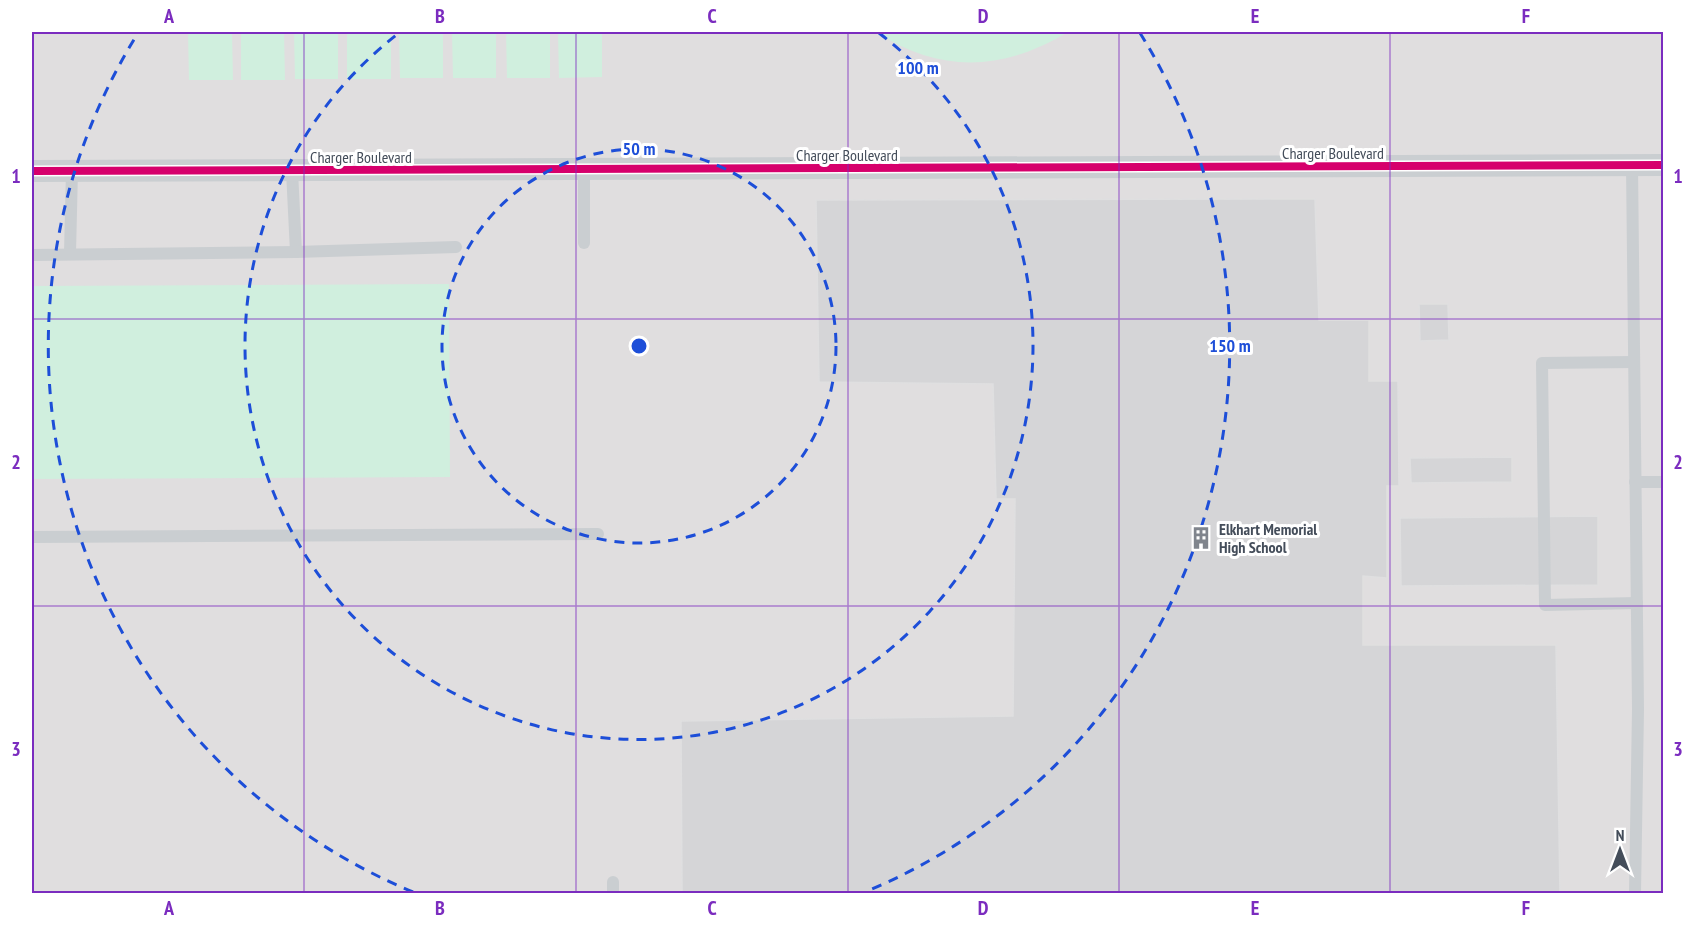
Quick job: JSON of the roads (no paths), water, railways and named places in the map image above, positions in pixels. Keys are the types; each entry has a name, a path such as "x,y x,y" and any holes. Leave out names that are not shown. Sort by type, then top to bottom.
{"street":[{"name":"Charger Boulevard","path":"32,171 1664,165"}],"lane":[{"path":"1632,165 1638,709 1635,894"},
{"path":"70,253 72,170"},
{"path":"584,170 584,243"},
{"path":"292,171 297,252"},
{"path":"32,255 297,252 456,247"},
{"path":"1633,362 1542,363 1545,605 1637,603"},
{"path":"1635,482 1664,482"},
{"path":"32,537 598,534"}],"place":[{"name":"Elkhart Memorial High School","path":"1201,538"}]}
